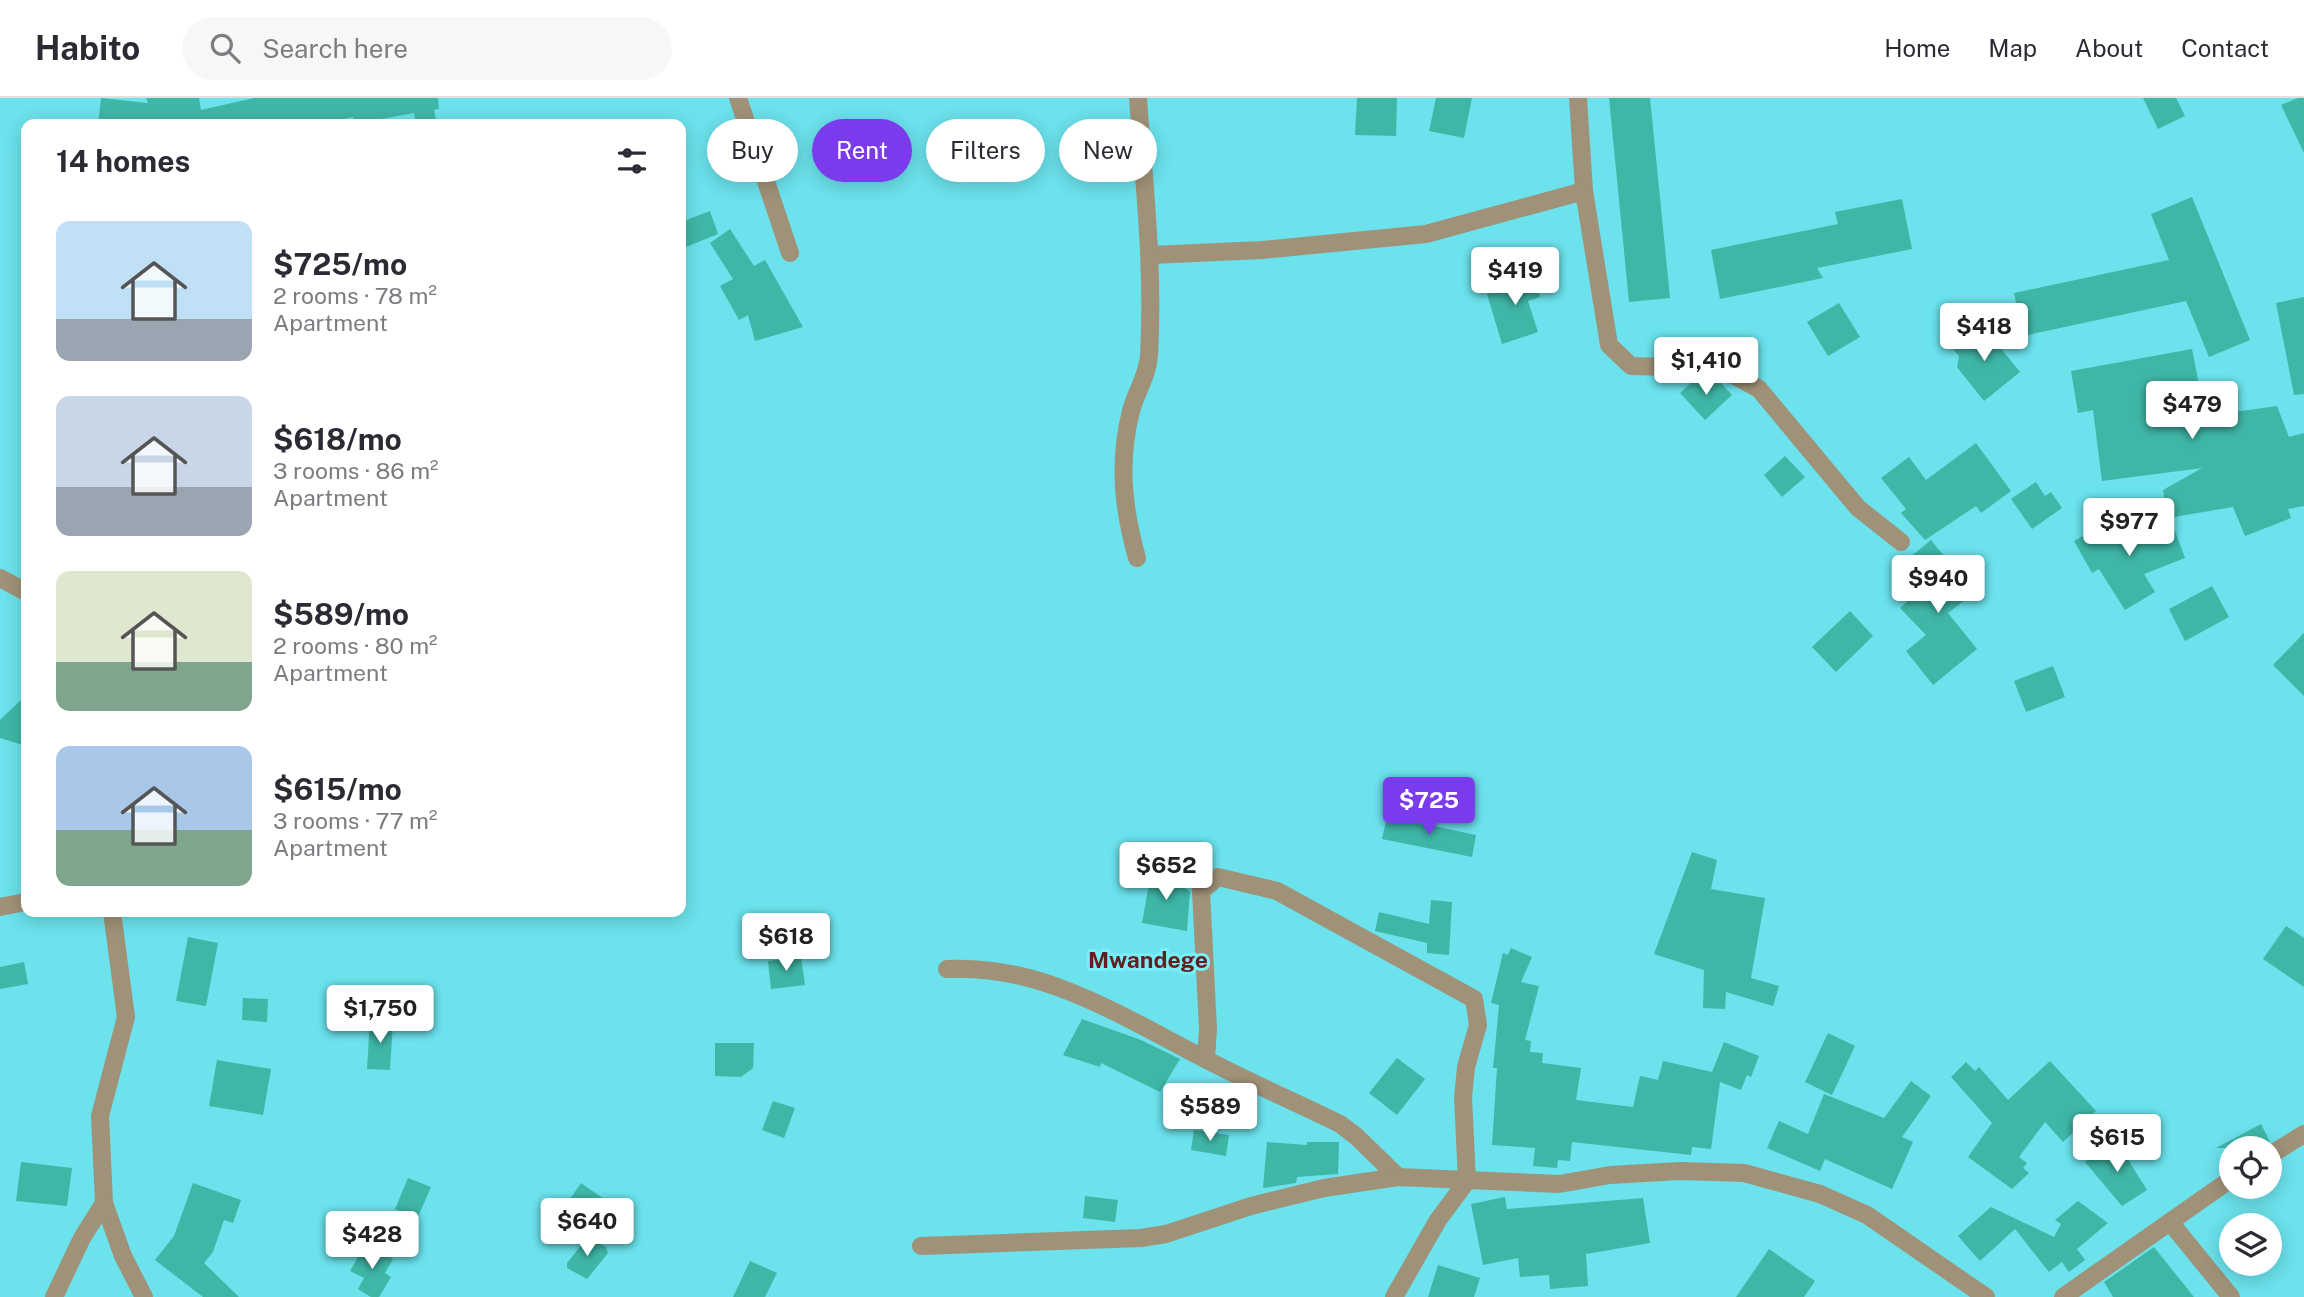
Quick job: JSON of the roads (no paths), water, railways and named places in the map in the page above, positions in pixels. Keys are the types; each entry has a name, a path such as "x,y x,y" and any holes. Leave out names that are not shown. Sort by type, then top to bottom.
{"street":[{"path":"738,98 790,253"},
{"path":"1137,558 1125,515 1122,471 1126,430 1148,365 1151,255 1138,98"},
{"path":"1578,98 1584,191 1609,345 1631,366 1643,369 1707,368 1730,373 1759,389 1858,508 1901,542"},
{"path":"1151,255 1262,250 1426,234 1584,191"},
{"path":"0,578 21,589"},
{"path":"1206,1059 1208,1029 1201,891 1204,885 1222,876 1277,891 1474,999 1478,1025 1466,1067 1462,1097 1467,1181 1438,1220 1394,1297"},
{"path":"0,907 21,903"},
{"path":"107,917 125,1017 100,1116 104,1203 123,1256 144,1297"},
{"path":"947,969 1000,971 1064,989 1127,1016 1206,1059 1340,1124 1398,1177"},
{"path":"2282,1148 2304,1134"},
{"path":"921,1245 1141,1238 1166,1234 1251,1206 1324,1188 1398,1177 1559,1184 1610,1175 1670,1171 1744,1173 1820,1194 1867,1215 1986,1297"},
{"path":"2063,1297 2219,1187"},
{"path":"54,1297 82,1238 104,1203"},
{"path":"2170,1222 2231,1297"}],"district":[{"name":"Mwandege","path":"1148,959"}]}
